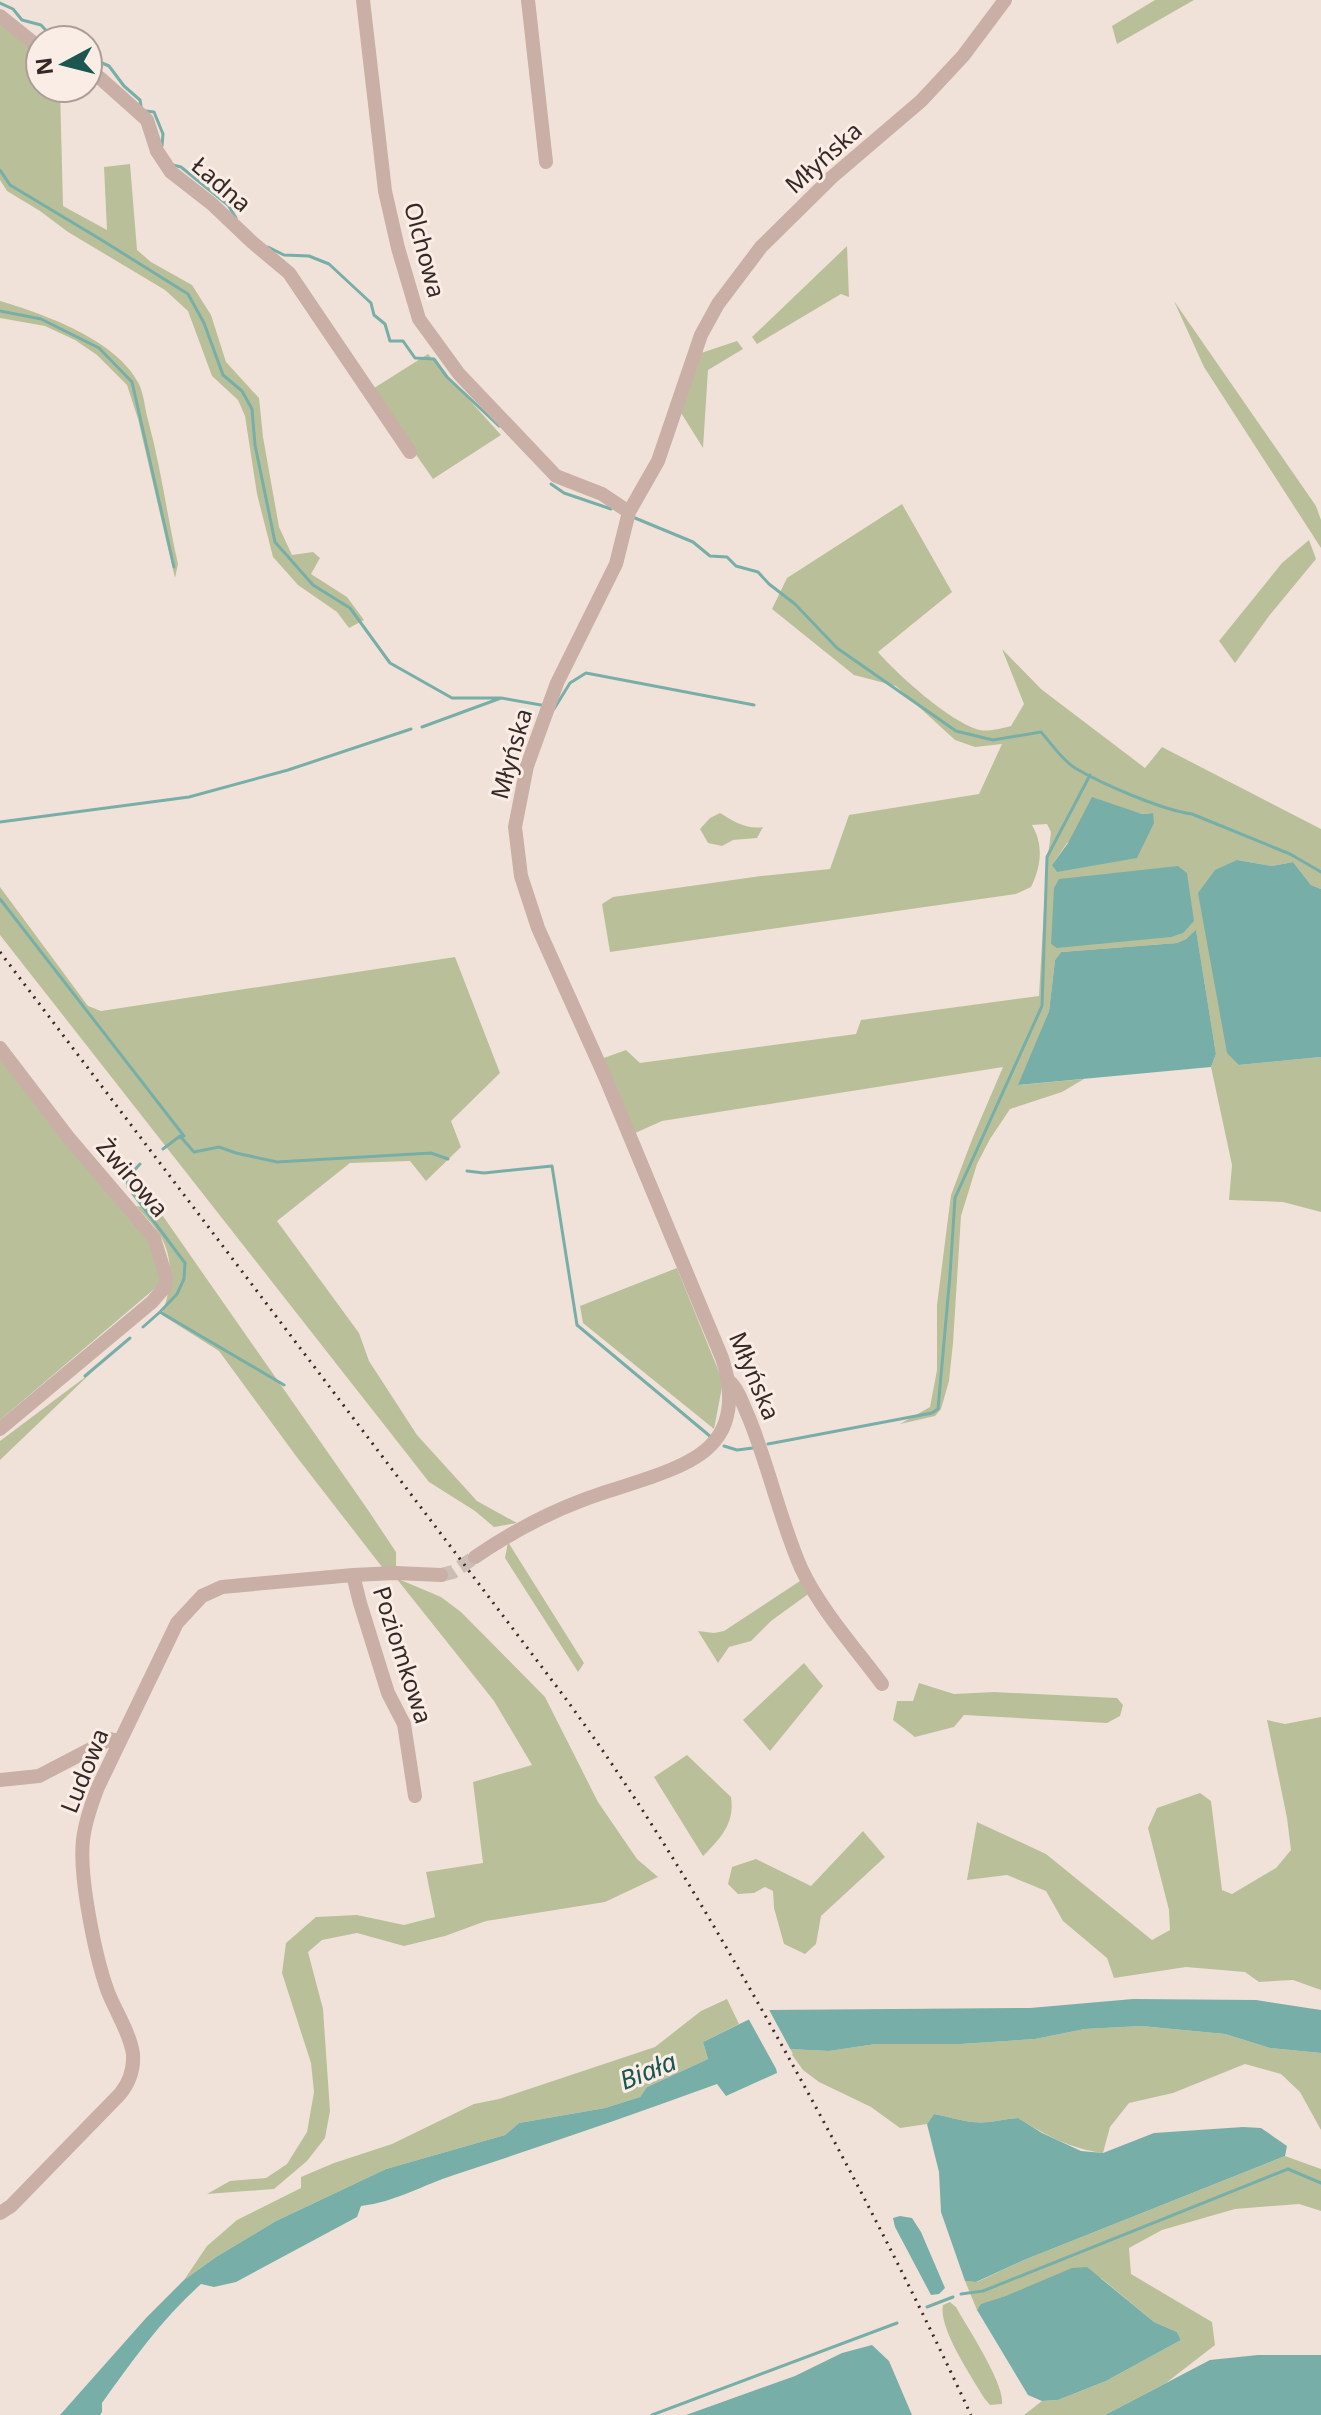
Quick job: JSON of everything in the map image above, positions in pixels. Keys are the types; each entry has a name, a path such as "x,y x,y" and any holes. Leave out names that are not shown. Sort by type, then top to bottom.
{"street":[{"name":"Olchowa","path":"363,0 385,191 419,319 459,374 556,476 602,494 629,512"},
{"path":"528,0 546,162"},
{"name":"Młyńska","path":"882,1684 803,1572 736,1387 728,1381 722,1358 647,1176 538,928 521,876 515,827 527,766 557,683 616,564 629,512 658,461 701,335 718,304 761,247 781,227 832,177 921,101 963,56 1005,0"},
{"path":"0,16 24,35"},
{"name":"Ładna","path":"104,82 147,120 157,151 171,172 289,273 410,452"},
{"name":"Żwirowa","path":"0,1048 68,1137 154,1238 166,1277 165,1287 152,1302 0,1429"},
{"path":"475,1557 561,1508 679,1466 705,1450 718,1437 726,1418 728,1381"},
{"name":"Ludowa","path":"0,2213 11,2206 120,2094 130,2078 133,2061 131,2045 99,1962 82,1862 84,1833 88,1812 177,1623 202,1596 222,1587 353,1575 441,1575"},
{"name":"Poziomkowa","path":"353,1575 388,1693 404,1724 415,1796"},
{"path":"0,1780 39,1776 110,1739 120,1741"}],"green space":[{"path":"1155,0 1194,0 1117,44 1112,26"},
{"path":"0,21 24,41 24,104 60,104 63,206 107,230 104,167 130,164 137,250 151,262 192,285 211,315 226,362 259,398 279,527 292,555 313,552 320,558 311,574 347,597 364,620 349,628 337,612 298,585 273,557 257,494 245,416 238,400 212,376 188,311 165,290 7,191 0,180"},
{"path":"847,246 849,297 841,294 757,344 752,337"},
{"path":"0,301 78,331 114,354 129,368 139,384 157,456 178,564 175,578 138,419 127,385 97,355 75,340 45,326 0,318"},
{"path":"1174,301 1316,506 1321,520 1321,548 1204,367"},
{"path":"737,341 743,349 708,370 703,448 678,408 698,354"},
{"path":"428,354 501,435 433,479 371,390"},
{"path":"902,504 952,592 878,652 925,697 968,726 991,730 1011,726 1024,704 1002,649 1041,689 1145,768 1162,747 1321,829 1321,889 1311,885 1293,862 1272,866 1237,860 1239,1065 1321,1057 1321,1212 1283,1202 1229,1200 1232,1165 1211,1067 1216,1054 1196,931 1177,943 1061,952 1055,960 1049,1011 1019,1085 1084,1079 1062,1092 1010,1109 990,1139 977,1164 961,1216 953,1343 949,1381 941,1409 935,1416 900,1424 930,1407 937,1370 937,1305 951,1195 1003,1067 662,1121 633,1134 601,1059 626,1050 640,1063 856,1034 861,1020 1039,996 1051,832 1047,824 1032,825 1040,848 1037,872 1031,887 1016,894 610,952 602,904 613,897 830,869 849,815 979,794 1002,744 975,747 955,740 896,686 854,675 772,609 787,578","holes":["1127,810 1152,813 1052,865 1067,843"]},
{"path":"1309,540 1316,559 1235,663 1219,641 1282,563"},
{"path":"720,813 746,826 763,827 757,838 733,840 722,846 708,843 700,829"},
{"path":"0,887 88,1006 101,1011 455,957 500,1073 451,1121 461,1147 426,1181 410,1161 350,1163 277,1221 359,1333 369,1361 417,1435 477,1501 517,1523 494,1527 429,1482 0,935"},
{"path":"0,1057 150,1241 159,1268 159,1285 0,1420"},
{"path":"136,1206 158,1209 396,1552 396,1568 382,1567 219,1351 162,1315 169,1285 168,1255 158,1231"},
{"path":"677,1268 723,1382 714,1429 583,1323 580,1306"},
{"path":"92,1372 0,1460 0,1441"},
{"path":"508,1542 584,1663 578,1672 505,1558"},
{"path":"396,1578 441,1597 461,1612 545,1697 598,1802 637,1859 658,1877 605,1902 486,1921 404,1946 357,1933 322,1940 308,1952 323,2009 330,2111 325,2138 307,2161 274,2189 207,2194 230,2181 266,2178 287,2164 307,2132 314,2092 311,2063 282,1973 286,1943 316,1917 357,1915 404,1925 435,1917 426,1872 483,1863 473,1782 532,1765 494,1701"},
{"path":"803,1579 811,1592 771,1621 751,1641 729,1647 718,1663 698,1631 724,1631"},
{"path":"804,1663 823,1686 770,1751 743,1720"},
{"path":"919,1683 954,1694 994,1692 1117,1698 1123,1705 1120,1716 1107,1723 964,1715 954,1727 915,1737 893,1720 897,1701 913,1701"},
{"path":"1321,1717 1321,1990 1293,1980 1259,1982 1245,1972 1186,1967 1114,1978 1107,1958 1063,1921 1046,1891 1007,1875 967,1880 977,1822 1046,1854 1152,1940 1170,1930 1169,1910 1148,1828 1157,1808 1200,1793 1211,1801 1222,1890 1232,1894 1276,1868 1291,1850 1267,1720 1285,1724"},
{"path":"687,1755 731,1797 729,1822 703,1856 654,1777"},
{"path":"863,1831 885,1857 821,1916 816,1944 805,1954 784,1944 774,1908 773,1891 765,1887 754,1893 738,1894 728,1884 732,1867 756,1859 811,1886"},
{"path":"727,1999 739,2024 703,2042 708,2059 647,2087 640,2097 605,2108 519,2123 505,2135 386,2169 276,2221 184,2280 207,2246 237,2220 301,2188 301,2177 392,2144 474,2104 499,2099 655,2047 701,2011"},
{"path":"1141,2026 1225,2034 1270,2048 1321,2053 1321,2130 1300,2092 1281,2074 1245,2064 1173,2093 1129,2103 1110,2127 1103,2153 1059,2140 1018,2118 979,2122 934,2114 927,2124 900,2128 871,2107 819,2082 803,2070 788,2049 829,2051 876,2044 961,2044 1035,2039 1085,2029"},
{"path":"1285,2156 1321,2169 1321,2211 1299,2204 1235,2209 1162,2230 1129,2248 1131,2274 1212,2322 1215,2345 1166,2383 1105,2415 1024,2415 1042,2401 1058,2400 1106,2381 1181,2340 1177,2332 1154,2322 1101,2278 1015,2293 977,2310 965,2281 977,2282 1024,2260"},
{"path":"950,2302 956,2307 992,2370 1002,2404 990,2405 957,2352 943,2315 943,2305"}],"water":[{"path":"1092,797 1142,814 1153,813 1154,823 1137,858 1057,872 1052,865 1068,843"},
{"path":"1237,860 1272,866 1293,862 1311,885 1321,889 1321,1057 1239,1065 1227,1053 1198,893 1215,870"},
{"path":"1178,866 1187,873 1194,921 1183,933 1171,937 1057,948 1051,944 1054,888 1059,879"},
{"path":"1196,930 1216,1054 1211,1067 1018,1085 1049,1011 1055,960 1061,952 1177,943"},
{"path":"1133,1999 1256,2000 1321,2010 1321,2053 1270,2048 1225,2034 1141,2026 1085,2029 1035,2039 961,2044 876,2044 829,2051 788,2049 774,2055 777,2073 726,2096 717,2084 397,2197 361,2206 357,2217 236,2282 214,2287 201,2284 173,2311 136,2356 102,2403 100,2415 60,2415 184,2280 276,2221 386,2169 505,2135 519,2123 605,2108 640,2097 647,2087 708,2059 703,2042 768,2010 1030,2008"},
{"path":"934,2114 979,2122 1018,2118 1081,2151 1103,2153 1154,2133 1243,2127 1261,2128 1287,2146 1285,2156 976,2282 965,2281 941,2212 939,2172 927,2124"},
{"path":"893,2218 912,2218 921,2232 945,2288 939,2294 931,2295 895,2227"},
{"path":"1087,2267 1154,2322 1177,2332 1181,2340 1106,2381 1058,2400 1042,2401 1028,2395 977,2310 981,2304 1072,2268"},
{"path":"872,2345 889,2361 912,2415 686,2415 795,2376 842,2353"},
{"path":"1258,2355 1321,2355 1321,2415 1105,2415 1210,2360"}],"pier":[{"path":"767,2006 793,2054 778,2058 780,2076 747,2016"}],"waterway":[{"path":"0,3 13,9 22,20 37,24"},
{"path":"104,64 140,100 141,106"},
{"path":"146,111 154,112 163,134 162,146"},
{"path":"173,165 181,167 228,205 236,218"},
{"path":"0,170 10,185 188,294 204,323 223,375 242,391 252,409 255,445 275,542 313,585 350,608 390,663 452,698 501,698"},
{"path":"268,247 284,255 309,256 329,264 371,303 374,315 385,324 390,341 403,341 415,358 434,359 447,377 499,426"},
{"path":"0,311 41,319 99,348 132,382 174,567"},
{"path":"551,484 564,493 611,509"},
{"path":"635,518 693,542 710,556 727,557 736,566 758,572 795,604 837,648 956,731 993,740 1041,732 1070,765 1100,781 1290,854 1321,872"},
{"path":"554,709 570,683 586,673 754,705"},
{"path":"422,727 501,698 541,705"},
{"path":"0,822 189,797 288,770 411,729"},
{"path":"768,1444 932,1413 938,1409 955,1198 1042,1006 1047,857 1090,775"},
{"path":"0,899 184,1136"},
{"path":"163,1149 180,1136 194,1152 219,1147 277,1162 431,1153 448,1159"},
{"path":"140,1164 127,1178 128,1187 185,1263 184,1279 177,1294 160,1312 284,1385"},
{"path":"467,1171 484,1173 552,1166 577,1325 711,1437"},
{"path":"143,1327 160,1312"},
{"path":"85,1376 130,1338"},
{"path":"724,1446 737,1450 753,1448"},
{"path":"961,2294 983,2291 1288,2169 1321,2183"},
{"path":"927,2307 953,2297"},
{"path":"652,2415 897,2323"}],"tunnel":[{"path":"441,1575 453,1572 475,1557"}],"railway":[{"path":"0,952 560,1691 620,1776 702,1907 805,2088 903,2273 971,2415"}],"water label":[{"name":"Biała","path":"648,2071"}]}
